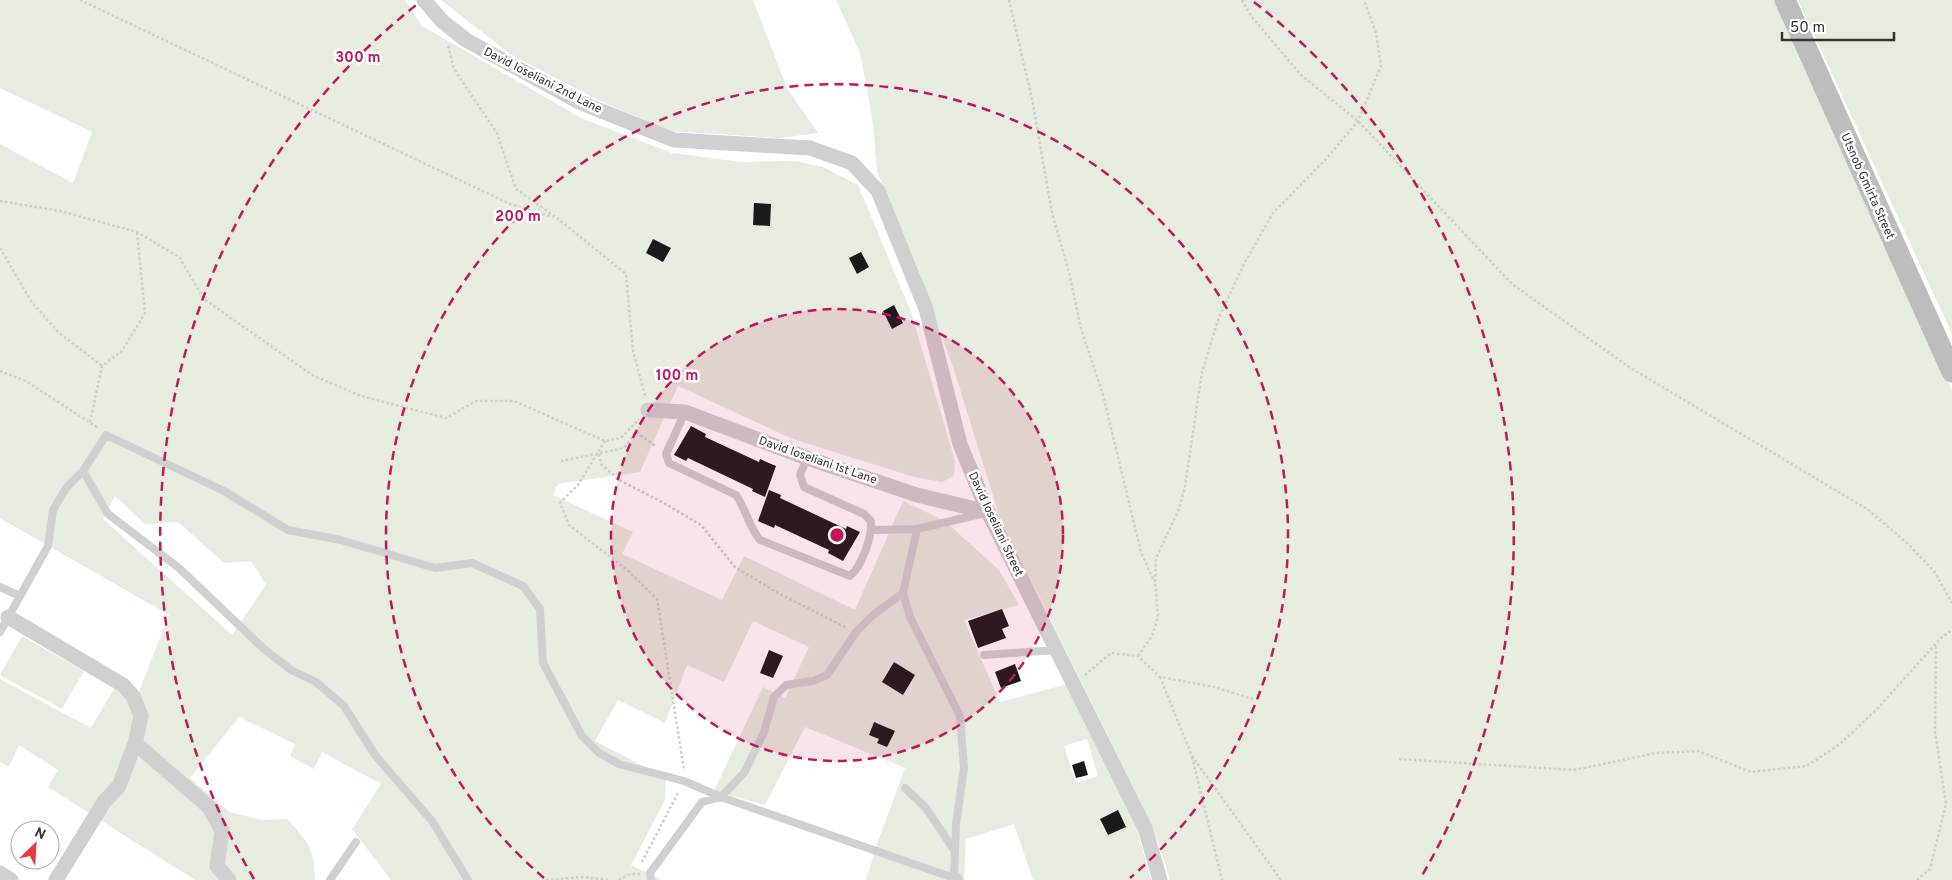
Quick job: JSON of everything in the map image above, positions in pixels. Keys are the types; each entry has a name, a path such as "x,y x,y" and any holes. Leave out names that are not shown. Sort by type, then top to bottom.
{"main road":[{"name":"Utsnob Gmirta Street","path":"1785,0 1952,372"}],"street":[{"name":"David Ioseliani 2nd Lane","path":"424,0 442,21 466,40 579,102 674,140 810,148 852,163"},
{"name":"David Ioseliani Street","path":"852,163 878,191 926,308 960,444 988,512 1145,828 1160,880"},
{"name":"David Ioseliani 1st Lane","path":"648,410 685,412 807,458 917,495 988,512"},
{"path":"8,617 123,685 133,696 141,716 135,743 120,786 104,802 56,880"},
{"path":"135,743 209,807 222,831 217,866 229,880"},
{"path":"0,873 11,880"}],"lane":[{"path":"685,412 666,454 669,463 736,495 742,503 753,532 760,540 850,576 856,570 872,530 872,521 864,514 804,487 800,475 807,458"},
{"path":"0,632 48,546 53,510 66,488 83,471 106,435 224,491 288,530 341,540 436,568 472,563 523,586 540,609 543,663 582,736 599,753 619,764 684,781 721,797 954,879 954,850 964,768 960,716 910,617 903,593 918,529"},
{"path":"83,471 108,514 179,568 264,649 291,670 316,682 344,706 375,754 432,820 468,880"},
{"path":"872,530 918,529 988,512"},
{"path":"0,587 20,596"},
{"path":"651,877 702,802 721,797 744,773 764,732 774,697 786,685 813,681 827,675 856,632 873,615 903,593"},
{"path":"984,655 1057,650"},
{"path":"905,788 926,808 954,850"},
{"path":"330,880 356,842"}],"path":[{"path":"80,0 510,204 557,218"},
{"path":"1009,0 1032,99 1052,213 1069,272 1081,329 1103,395 1141,552 1155,582"},
{"path":"1242,0 1251,16 1301,75 1358,121 1512,284 1629,367 1867,509 1907,543 1934,571 1952,602"},
{"path":"1138,656 1152,636 1158,617 1155,582 1156,558 1179,509 1185,486 1202,372 1219,317 1245,262 1273,213 1328,158 1358,121 1381,66 1376,32 1364,0"},
{"path":"0,201 60,211 137,232 179,257 204,299 312,375 361,396 446,418 476,401 514,401 605,442 621,438 648,410 632,351 626,274 557,218 516,189 497,133 454,68 442,21"},
{"path":"90,422 102,366 122,351 145,313 137,232"},
{"path":"0,248 31,301 56,331 102,366"},
{"path":"0,371 26,381 90,422 106,435"},
{"path":"561,461 624,448 636,432 666,454"},
{"path":"605,442 578,485 560,503 569,525 627,570 658,599 684,772 684,781 636,874"},
{"path":"599,453 601,464 619,480 662,502 701,526 735,567 778,593 856,632"},
{"path":"1398,759 1574,770 1656,753 1698,751 1750,772 1807,766 1840,744 1877,709 1936,644 1952,630"},
{"path":"1918,880 1930,869 1946,804 1935,732 1936,644"},
{"path":"1074,684 1111,653 1138,656 1160,677 1192,756 1222,880"},
{"path":"1160,677 1214,687 1253,699"},
{"path":"1192,756 1282,880"},
{"path":"619,880 630,874 651,877"},
{"path":"546,880 582,877 610,880"}],"shaded area":[{"path":"0,0 405,0 422,26 583,119 672,153 742,162 795,161 823,167 858,185 911,312 955,461 954,476 942,482 914,477 793,439 678,386 640,472 558,484 553,495 633,532 622,554 722,600 744,556 855,610 903,501 945,521 999,570 1019,605 964,620 1000,702 1067,684 1135,822 1151,880 1033,880 1014,824 966,839 964,880 866,880 905,768 805,727 765,805 714,791 763,687 785,698 809,647 753,621 724,682 687,665 665,723 618,700 595,741 666,778 665,800 631,865 661,880 391,880 352,829 381,784 322,752 314,769 290,756 295,744 239,717 190,778 229,812 263,820 287,819 300,833 308,846 315,870 315,880 195,880 48,787 58,770 19,745 9,767 0,762 0,679 91,728 115,687 138,694 169,615 0,518 0,144 73,183 92,132 0,88","holes":["115,496 145,524 178,522 224,563 251,561 266,585 232,635 103,519","1087,739 1098,776 1076,783 1064,746"]},
{"path":"441,0 753,0 787,88 818,133 780,138 670,131 598,100 510,54"},
{"path":"836,0 1775,0 1799,58 1900,271 1952,390 1952,880 1170,880 1161,849 1143,807 1037,592 1013,552 1003,528 955,373 917,266 877,172 873,123 860,53"},
{"path":"1798,0 1952,0 1952,334"},
{"path":"22,636 84,671 62,709 0,675"}],"building":[{"path":"754,203 771,204 770,226 753,225"},
{"path":"653,239 671,248 663,262 646,253"},
{"path":"861,252 869,267 857,274 849,258"},
{"path":"894,305 903,323 892,329 883,311"},
{"path":"691,426 706,434 705,437 759,462 760,459 776,466 765,497 752,491 753,489 688,458 686,461 674,455"},
{"path":"769,490 781,495 780,498 846,529 847,526 860,532 843,561 828,553 829,550 775,525 774,528 758,521"},
{"path":"1002,609 1009,626 1002,629 1006,638 978,648 968,621"},
{"path":"769,650 783,656 773,678 760,673"},
{"path":"894,662 915,675 903,695 882,682"},
{"path":"1015,664 1021,681 1001,688 995,672"},
{"path":"874,722 895,731 887,747 877,743 879,739 869,735"},
{"path":"1084,761 1088,775 1076,778 1072,765"},
{"path":"1118,810 1126,827 1108,835 1100,819"}]}
